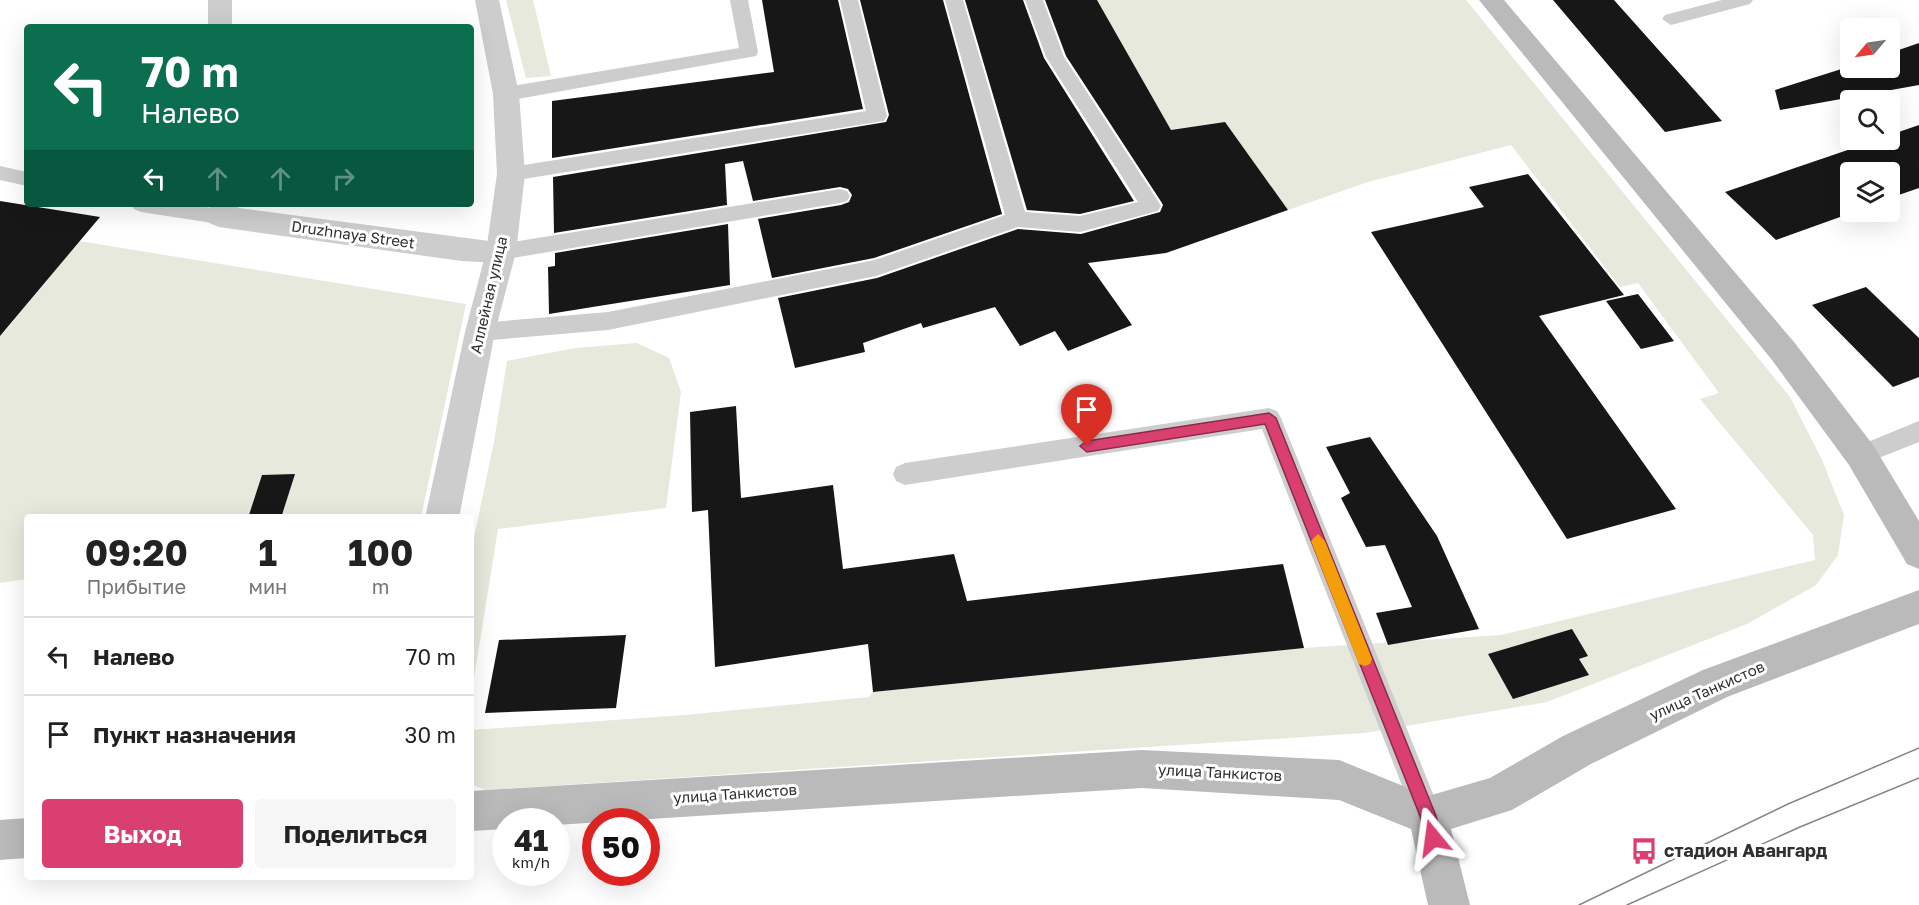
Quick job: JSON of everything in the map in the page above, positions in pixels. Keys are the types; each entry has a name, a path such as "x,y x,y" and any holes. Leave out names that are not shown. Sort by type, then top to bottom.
{"main road":[{"path":"1491,0 1783,351 1860,455 1919,553"},
{"name":"улица Танкистов","path":"474,811 1142,769 1339,780 1428,816 1498,796 1576,750 1716,683 1919,607"},
{"path":"1428,816 1449,905"},
{"path":"0,840 24,838"}],"street":[{"path":"220,0 220,24"},
{"name":"Аллейная улица","path":"443,514 480,332 501,252 511,174 506,94 487,0"},
{"name":"Druzhnaya Street","path":"223,210 461,250 501,252"}],"lane":[{"path":"506,94 749,52 739,0"},
{"path":"511,174 877,116 849,0"},
{"path":"954,0 1017,219"},
{"path":"480,332 608,321 876,268 1017,219 1080,224 1151,206 1055,57 1034,0"},
{"path":"1671,19 1744,0"},
{"path":"0,173 24,178"},
{"path":"501,252 840,196"},
{"path":"182,207 223,210"},
{"path":"905,474 1269,418 1428,816"},
{"path":"1860,455 1919,431"}],"shaded area":[{"path":"506,0 533,0 551,76 526,78"},
{"path":"1097,0 1466,0 1790,397 1822,460 1844,515 1838,555 1816,585 1747,624 1547,702 1365,733 485,790 474,785 474,730 685,715 869,697 873,692 1304,648 1501,635 1815,560 1813,535 1700,399 1719,393 1638,283 1620,287 1511,145 1368,182 1288,210 1171,130"},
{"path":"79,241 466,304 422,514 24,514 24,579 0,583 0,330 5,331"},
{"path":"637,343 669,358 681,392 666,508 498,529 474,678 474,538 494,442 507,361 575,348"}],"building":[{"path":"762,0 838,0 863,109 552,158 552,101 774,72"},
{"path":"860,0 943,0 1002,214 874,258 772,278 758,219 841,205 849,202 852,195 848,189 840,187 753,201 743,161 725,164 727,205 554,233 553,177 886,122 889,115"},
{"path":"965,0 1023,0 1044,58 1134,201 1080,214 1027,210"},
{"path":"1045,0 1097,0 1171,130 1225,122 1288,210 1166,253 1088,263 1132,325 1068,351 1055,331 1020,346 995,307 923,328 921,323 863,343 865,352 795,368 778,298 877,278 1018,229 1081,234 1160,212 1163,205 1160,200 1066,56"},
{"path":"1553,0 1614,0 1722,121 1665,132"},
{"path":"1919,43 1919,85 1891,90 1840,90 1840,99 1780,110 1775,90 1840,69 1840,78 1900,78 1900,50"},
{"path":"1919,125 1919,188 1900,195 1900,162 1840,162 1840,217 1776,240 1725,192 1848,150 1900,150 1900,132"},
{"path":"1528,174 1624,295 1539,316 1676,509 1567,539 1371,232 1484,207 1469,187"},
{"path":"0,201 24,205 24,207 100,217 0,336"},
{"path":"728,224 730,285 549,314 548,267 555,266 555,253"},
{"path":"1866,287 1919,338 1919,377 1893,387 1812,305"},
{"path":"1638,294 1674,341 1641,349 1606,301"},
{"path":"736,406 741,498 833,485 843,569 954,554 967,601 1283,564 1304,648 873,692 868,644 715,667 708,510 692,512 690,412"},
{"path":"1370,437 1437,536 1479,629 1388,645 1376,613 1412,607 1385,545 1366,547 1341,498 1350,493 1326,447"},
{"path":"295,474 282,514 249,514 262,475"},
{"path":"1572,629 1588,656 1579,659 1589,675 1513,699 1488,654"},
{"path":"626,635 616,708 485,713 499,640"}],"tram line":[{"path":"1579,905 1788,804 1919,748"},
{"path":"1627,905 1800,827 1919,778"}],"slow traffic":[{"path":"1318,541 1365,659"}],"place":[{"name":"стадион Авангард","path":"1644,851"}],"route":[{"path":"1087,446 1269,418 1428,816 1433,838"}]}
